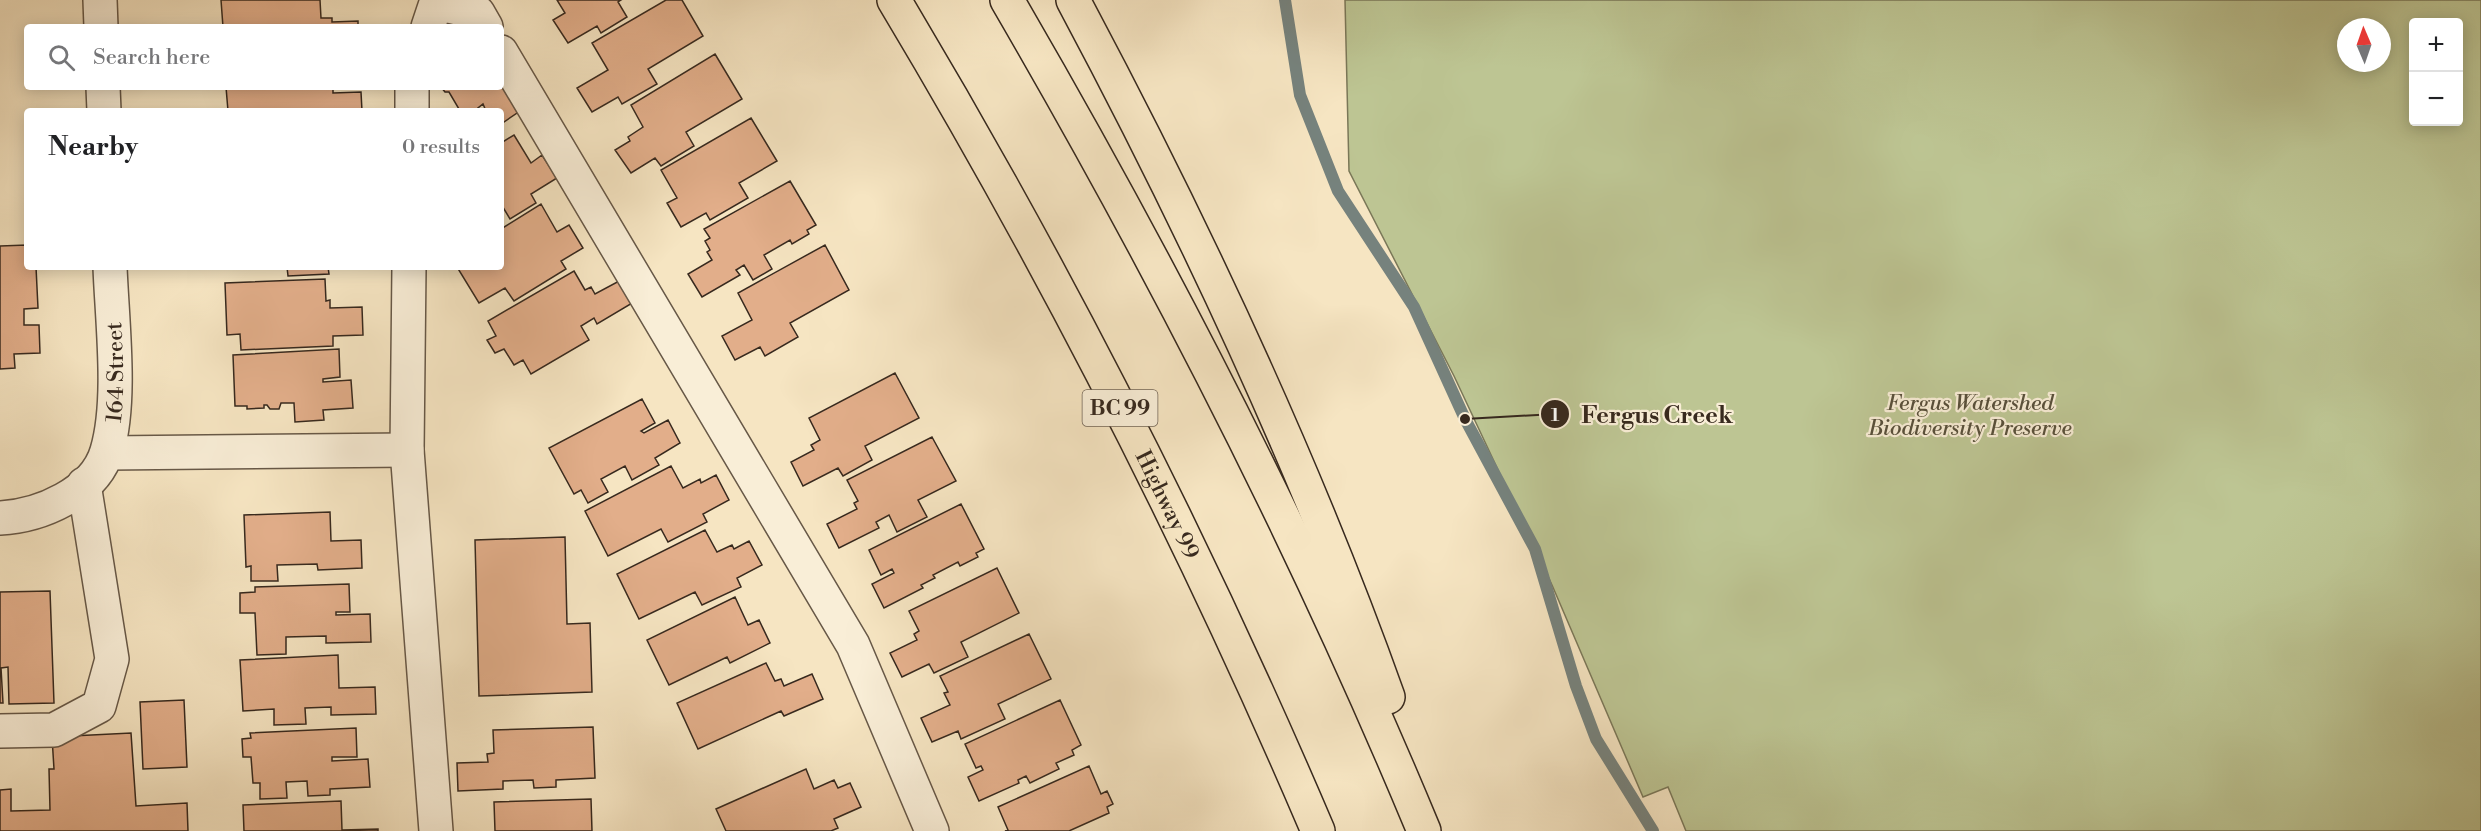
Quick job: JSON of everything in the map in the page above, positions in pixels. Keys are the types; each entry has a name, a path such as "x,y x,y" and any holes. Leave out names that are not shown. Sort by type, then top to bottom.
{"highway":[{"name":"Highway 99","path":"894,0 1019,218 1130,426 1232,637 1318,831"},
{"path":"1007,0 1105,170 1217,382 1321,596 1424,831"},
{"path":"1073,0 1204,259 1310,491 1358,614 1436,831"}],"street":[{"path":"100,0 101,24"},
{"path":"433,10 478,13 484,24"},
{"path":"504,57 854,645 932,831"},
{"path":"103,90 104,108"},
{"path":"412,90 412,108"},
{"name":"164 Street","path":"0,730 54,730 99,706 112,658 95,470 115,410 110,270"},
{"path":"409,270 407,450 436,831"},
{"path":"0,518 41,512 72,495 95,470 407,450"}],"green space":[{"name":"Fergus Watershed Biodiversity Preserve","path":"1345,0 2481,0 2481,831 1686,831 1668,787 1643,797 1552,585 1454,376 1349,171"}],"building":[{"path":"221,0 320,0 321,18 332,18 332,22 358,21 358,24 223,24"},
{"path":"557,0 621,0 618,2 627,17 601,33 597,26 568,43 553,20 565,13"},
{"path":"666,0 682,0 703,36 648,69 657,84 622,104 618,97 592,112 577,88 608,70 592,43"},
{"path":"715,54 742,99 686,132 694,146 661,166 655,158 631,173 615,150 630,141 628,137 643,127 631,105"},
{"path":"504,86 520,111 504,122 504,108 485,108 483,104 478,108 458,108 449,92 443,90 504,90"},
{"path":"226,90 361,92 362,108 228,108"},
{"path":"751,118 777,161 739,183 748,198 710,220 706,213 681,227 667,203 677,198 661,170"},
{"path":"514,135 531,163 542,155 557,178 531,194 536,203 510,219 504,209 504,141"},
{"path":"790,181 816,225 807,230 809,234 792,244 790,240 764,255 772,269 753,280 744,265 736,270 740,275 702,297 688,274 712,260 707,252 710,250 705,241 710,238 704,229"},
{"path":"541,204 557,232 569,225 583,248 561,261 566,269 514,301 505,288 479,303 459,270 504,270 504,227"},
{"path":"24,245 24,270 36,270 38,308 24,309 24,325 39,325 40,353 14,354 15,368 0,369 0,246"},
{"path":"825,245 849,290 790,323 798,337 765,356 760,347 735,360 722,336 752,320 738,293"},
{"path":"287,270 328,270 329,274 288,276"},
{"path":"574,271 585,290 591,287 595,294 621,280 634,302 597,324 594,318 581,326 589,340 531,374 523,360 514,365 504,349 495,353 487,340 496,336 488,321"},
{"path":"325,279 326,301 330,300 330,308 362,307 363,335 333,336 333,346 241,350 240,334 227,335 225,283"},
{"path":"339,349 340,377 323,379 323,382 351,380 353,408 323,410 324,420 295,422 294,403 281,403 279,409 270,409 267,405 264,405 264,408 247,409 247,406 235,406 233,355"},
{"path":"895,373 919,418 865,446 872,460 843,476 838,468 803,486 791,462 814,450 811,445 820,440 809,418"},
{"path":"642,399 655,423 641,431 644,433 668,420 680,443 655,458 659,465 632,480 625,466 601,479 608,492 588,503 581,490 574,494 549,448"},
{"path":"932,437 956,481 918,500 927,517 897,532 889,515 876,522 879,528 839,548 827,524 857,509 854,503 858,501 847,480"},
{"path":"671,466 683,488 700,479 701,483 716,475 729,500 703,514 707,522 668,542 661,529 608,556 585,511"},
{"path":"961,504 984,549 976,553 978,557 960,566 958,562 933,575 935,578 921,585 923,588 884,608 872,584 894,573 892,569 881,575 869,550"},
{"path":"330,512 331,541 361,540 362,568 318,570 317,564 277,565 278,581 251,581 251,566 246,567 244,515"},
{"path":"705,530 717,552 732,545 734,549 749,541 762,565 737,578 741,587 702,605 695,592 639,619 617,574"},
{"path":"565,537 567,624 590,623 592,692 479,696 475,540"},
{"path":"997,568 1019,613 961,642 968,657 934,673 929,664 902,677 890,653 917,640 914,634 919,631 909,611"},
{"path":"349,584 350,612 336,612 336,615 370,614 371,642 326,643 326,636 286,637 286,654 257,655 255,613 240,613 240,593 255,592 255,587"},
{"path":"50,591 54,703 9,704 8,667 1,668 3,703 0,703 0,592"},
{"path":"735,597 748,625 759,620 770,643 730,663 727,657 669,685 647,640"},
{"path":"1029,634 1051,679 998,704 1005,719 961,739 958,731 932,742 921,718 950,705 944,693 948,692 940,676"},
{"path":"338,655 339,688 375,687 376,714 331,715 331,707 305,708 306,724 274,725 274,709 243,711 240,660"},
{"path":"766,663 775,681 781,679 784,686 812,674 823,699 784,716 781,711 698,749 677,703"},
{"path":"184,700 187,767 143,769 140,702"},
{"path":"1060,700 1081,745 1072,750 1074,755 1056,763 1059,769 1030,783 1026,776 1018,780 1019,783 979,801 968,777 983,770 981,766 976,768 965,744"},
{"path":"593,727 595,778 556,780 556,787 534,788 533,780 503,781 503,789 458,791 457,763 488,762 487,754 494,753 493,730"},
{"path":"356,728 357,757 332,757 332,761 368,759 370,787 330,789 330,795 308,796 307,781 286,782 287,798 260,799 260,783 253,783 251,757 243,757 242,739 251,738 250,733"},
{"path":"131,733 136,806 187,803 188,831 0,831 0,790 11,789 11,811 50,810 49,769 54,769 52,737"},
{"path":"1089,766 1101,794 1107,791 1113,804 1107,807 1109,813 1069,831 1005,831 1008,830 998,807"},
{"path":"806,769 814,789 834,780 838,788 850,783 861,807 834,819 838,828 831,831 726,831 716,809"},
{"path":"591,799 592,831 495,831 494,802"},
{"path":"341,801 342,830 378,829 378,831 244,831 243,805"}],"waterway":[{"path":"1285,0 1300,95 1338,191 1414,307 1465,419 1535,549 1576,686 1596,739 1653,831"}],"place":[{"name":"Fergus Creek","path":"1465,419"}]}
